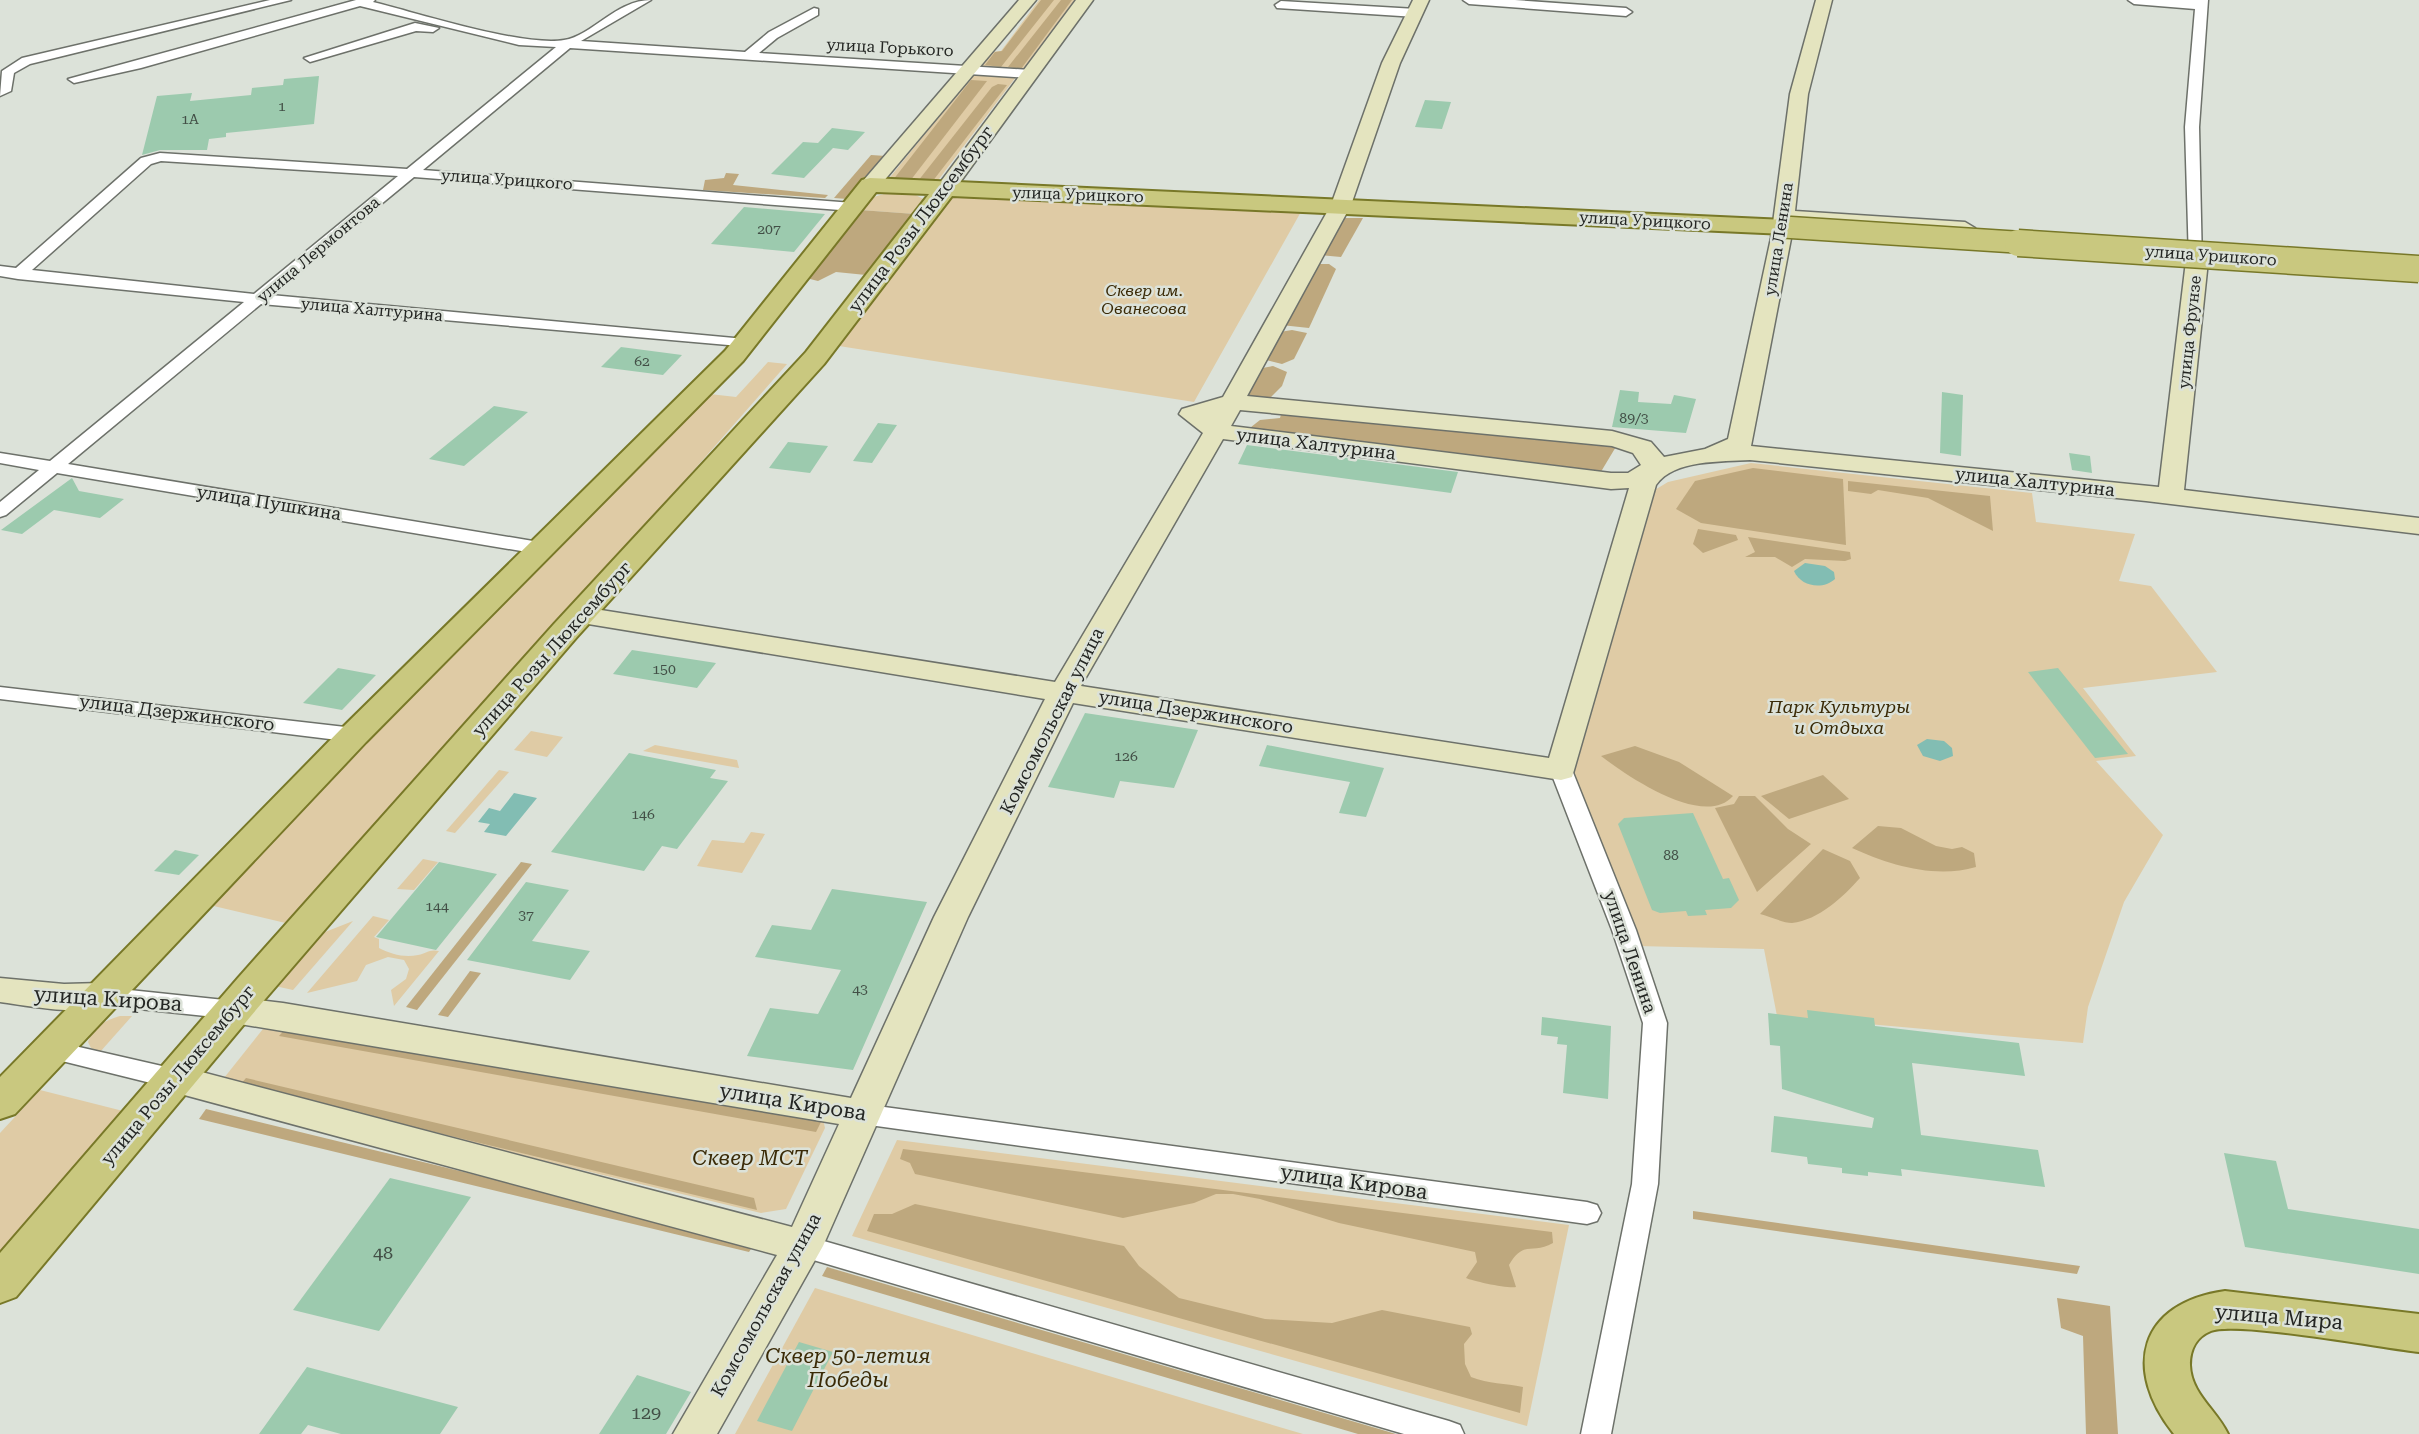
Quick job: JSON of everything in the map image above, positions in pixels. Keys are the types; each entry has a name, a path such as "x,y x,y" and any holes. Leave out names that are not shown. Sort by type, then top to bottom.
{"main road":[{"name":"улица Урицкого","path":"870,185 1783,225 2419,269"},
{"path":"0,1103 354,734 745,344 870,185"},
{"name":"улица Розы Люксембург","path":"0,1284 234,1010 582,615 815,358 946,188"},
{"name":"улица Мира","path":"2170,1384 2168,1356 2175,1334 2186,1321 2215,1308 2419,1333"},
{"path":"2170,1384 2176,1434"},
{"path":"2170,1384 2179,1403 2204,1434"}],"street":[{"path":"3,91 8,68 26,61 285,0"},
{"name":"улица Лермонтова","path":"0,511 566,45 645,0"},
{"path":"870,185 1028,0"},
{"name":"улица Розы Люксембург","path":"946,188 1085,0"},
{"path":"1469,0 1626,12"},
{"name":"улица Ленина","path":"1707,456 1740,443 1783,225 1799,94 1824,0"},
{"path":"2134,0 2202,3"},
{"path":"74,79 366,1"},
{"name":"улица Горького","path":"366,1 486,35 566,45 1030,74"},
{"path":"317,2 349,6"},
{"name":"улица Фрунзе","path":"2171,495 2197,253 2192,127 2202,3"},
{"path":"1232,402 1342,205 1391,63 1419,6 1281,5"},
{"name":"улица Горького","path":"748,56 773,35 814,12"},
{"name":"улица Горького","path":"310,58 415,27 475,37 486,35"},
{"name":"улица Урицкого","path":"18,274 146,160 160,157 620,187 853,207"},
{"name":"улица Урицкого","path":"1783,225 2197,253 2419,277"},
{"name":"улица Урицкого","path":"2197,253 2419,259"},
{"name":"улица Халтурина","path":"0,271 260,299 745,344"},
{"name":"улица Халтурина","path":"1647,479 1653,457 1647,451 1629,442 1605,438 1232,402 1191,414 1216,431 1611,481 1647,479 1671,463 1707,456 1750,453 2171,495 2419,526"},
{"name":"Комсомольская улица","path":"694,1434 803,1246 951,917 1064,691 1216,431"},
{"name":"улица Пушкина","path":"0,458 539,548"},
{"path":"1561,770 1647,479"},
{"name":"улица Дзержинского","path":"582,615 1561,770"},
{"name":"улица Дзержинского","path":"0,693 354,734"},
{"name":"улица Ленина","path":"1561,770 1623,930 1655,1023 1645,1184 1596,1434"},
{"name":"улица Кирова","path":"0,990 64,997 101,996 283,1016 862,1114 1587,1213"},
{"path":"58,1041 71,1054 175,1079 803,1246 1449,1434"}],"green space":[{"path":"1039,0 1075,0 1023,70 980,67 992,52 1001,51"},
{"path":"974,73 1016,77 936,183 887,181"},
{"path":"887,193 912,193 925,200 915,214 860,210 874,197"},
{"name":"Сквер им. Ованесова","path":"954,195 1058,199 1120,205 1302,210 1194,402 839,346"},
{"path":"768,362 787,364 294,925 201,903 701,393 736,397"},
{"name":"Парк Культуры и Отдыха","path":"1751,463 2032,493 2036,522 2135,534 2119,581 2151,586 2217,672 2083,688 2136,756 2096,761 2163,835 2124,902 2088,1007 2083,1043 1777,1016 1764,949 1637,946 1575,782 1573,767 1638,527 1648,516 1648,494 1668,482"},
{"path":"531,731 563,737 547,757 514,750"},
{"path":"655,745 737,760 739,768 643,751"},
{"path":"499,770 509,772 455,833 446,831"},
{"path":"751,832 765,834 742,873 697,866 712,840 744,843"},
{"path":"423,859 438,862 414,890 397,889"},
{"path":"373,916 389,920 374,937 379,939 379,948 408,956 439,951 394,1006 391,990 406,979 409,969 404,960 388,957 366,965 357,981 307,993"},
{"path":"353,921 293,990 275,986 320,934"},
{"path":"120,1016 132,1016 100,1052 91,1048 88,1042 96,1028"},
{"name":"Сквер МСТ","path":"270,1020 823,1119 825,1128 786,1209 761,1213 220,1083"},
{"path":"40,1090 131,1113 0,1262 0,1133"},
{"path":"897,1140 1569,1225 1527,1426 852,1236"},
{"name":"Сквер 50-летия Победы","path":"815,1288 1303,1434 735,1434"}],"shaded area":[{"path":"1041,0 1054,0 1001,67 985,65 995,52 1002,51"},
{"path":"1061,0 1072,0 1021,69 1008,67"},
{"path":"971,80 987,81 910,181 893,180"},
{"path":"998,84 1007,85 932,182 918,181 992,87"},
{"path":"871,155 886,156 847,199 834,198"},
{"path":"726,173 739,174 733,185 828,195 825,198 703,190 705,180 724,178"},
{"path":"860,210 915,214 866,275 836,272 818,281 806,278"},
{"path":"1341,218 1363,218 1341,257 1319,255"},
{"path":"1329,264 1336,269 1309,328 1281,325 1314,267"},
{"path":"1292,330 1307,333 1294,359 1282,364 1266,360 1280,332"},
{"path":"1273,366 1287,372 1282,386 1270,398 1244,396 1257,369"},
{"path":"1282,411 1617,445 1599,475 1246,431 1260,420 1280,418"},
{"path":"1753,468 1843,479 1846,545 1701,523 1676,509 1695,481"},
{"path":"1848,481 1990,496 1993,531 1928,498 1878,490 1871,494 1848,491"},
{"path":"1698,529 1736,535 1738,540 1703,553 1693,544"},
{"path":"1748,537 1850,552 1851,559 1805,559 1792,567 1775,557 1745,557 1755,552"},
{"path":"1635,746 1679,762 1733,796 1720,805 1685,803 1647,786 1601,756"},
{"path":"1823,775 1849,799 1789,819 1761,796"},
{"path":"1739,796 1755,796 1788,829 1811,844 1757,892 1715,808 1734,804"},
{"path":"1878,826 1901,828 1936,846 1952,849 1962,847 1974,853 1976,867 1929,871 1897,865 1852,848"},
{"path":"1823,849 1850,861 1860,878 1846,893 1821,912 1802,921 1788,923 1760,914"},
{"path":"521,862 532,864 417,1010 406,1007"},
{"path":"470,971 481,973 448,1017 438,1015"},
{"path":"287,1027 821,1122 816,1132 279,1036"},
{"path":"246,1078 754,1198 757,1210 240,1085"},
{"path":"206,1109 755,1243 749,1252 199,1119"},
{"path":"903,1149 1552,1232 1553,1243 1519,1252 1509,1265 1516,1287 1499,1286 1466,1278 1477,1262 1475,1252 1339,1223 1260,1199 1216,1194 1194,1203 1123,1218 915,1174 910,1163 900,1159"},
{"path":"915,1204 1124,1246 1139,1266 1179,1298 1265,1319 1332,1323 1382,1310 1470,1327 1472,1334 1464,1344 1465,1364 1471,1377 1523,1387 1520,1413 867,1231 874,1214 892,1214"},
{"path":"1693,1211 2080,1266 2077,1274 1693,1219"},
{"path":"827,1267 1396,1434 1358,1434 822,1276"},
{"path":"2057,1298 2110,1306 2118,1434 2086,1434 2083,1336 2061,1328"}],"water":[{"path":"1805,563 1825,566 1834,572 1835,579 1819,586 1802,581 1794,571"},
{"path":"1927,739 1944,741 1952,748 1953,756 1940,761 1923,756 1917,745"},
{"path":"514,793 537,798 506,836 484,832 490,824 478,822 489,808 500,811"}],"building":[{"path":"319,76 314,124 226,133 226,137 209,139 207,150 160,150 142,155 157,96 192,93 190,101 251,95 252,88 283,85 284,79"},
{"path":"1425,100 1451,102 1442,129 1415,127"},
{"path":"832,128 865,132 848,150 833,148 804,178 771,174 803,142 818,143"},
{"path":"744,207 825,214 794,252 711,244"},
{"path":"621,347 682,355 663,375 601,367"},
{"path":"1620,390 1639,392 1638,402 1671,404 1674,395 1696,399 1686,433 1612,427"},
{"path":"1942,392 1963,395 1961,456 1940,453"},
{"path":"494,406 528,412 464,466 429,459"},
{"path":"878,423 897,425 872,463 853,461"},
{"path":"788,442 828,446 810,473 769,468"},
{"path":"1247,445 1458,472 1451,493 1238,464"},
{"path":"2069,453 2090,456 2092,473 2072,470"},
{"path":"72,478 79,491 124,499 100,518 54,510 22,534 1,530"},
{"path":"632,650 716,663 697,688 613,674"},
{"path":"338,668 376,675 342,710 303,703"},
{"path":"2058,668 2128,754 2095,758 2028,672"},
{"path":"1085,713 1198,730 1174,788 1120,781 1114,798 1048,787"},
{"path":"1267,745 1384,768 1366,817 1339,813 1350,782 1259,766"},
{"path":"629,753 716,770 710,778 728,781 677,849 662,846 644,871 551,852"},
{"path":"1693,813 1723,879 1729,878 1739,900 1731,908 1705,910 1707,915 1688,916 1686,911 1660,913 1652,910 1618,824 1624,818"},
{"path":"175,850 199,855 179,875 154,871"},
{"path":"439,862 497,874 436,950 376,937"},
{"path":"526,882 569,890 532,941 590,951 570,980 467,960"},
{"path":"832,889 927,902 853,1070 747,1056 770,1008 818,1014 841,970 755,957 772,925 811,930"},
{"path":"1807,1010 1874,1018 1875,1026 2019,1043 2025,1076 1912,1063 1921,1135 2038,1150 2045,1187 1901,1169 1902,1176 1868,1172 1868,1176 1842,1173 1842,1168 1808,1164 1807,1157 1771,1152 1774,1116 1872,1128 1874,1118 1782,1089 1780,1046 1770,1045 1768,1013 1808,1018"},
{"path":"1542,1017 1611,1026 1608,1099 1563,1093 1567,1045 1557,1044 1558,1037 1541,1035"},
{"path":"2224,1153 2276,1161 2288,1209 2419,1229 2419,1274 2245,1247"},
{"path":"390,1178 471,1197 379,1331 293,1310"},
{"path":"799,1342 833,1352 792,1431 757,1421"},
{"path":"307,1367 458,1407 440,1434 341,1434 308,1425 301,1434 259,1434"},
{"path":"637,1375 691,1392 666,1434 599,1434"}]}
